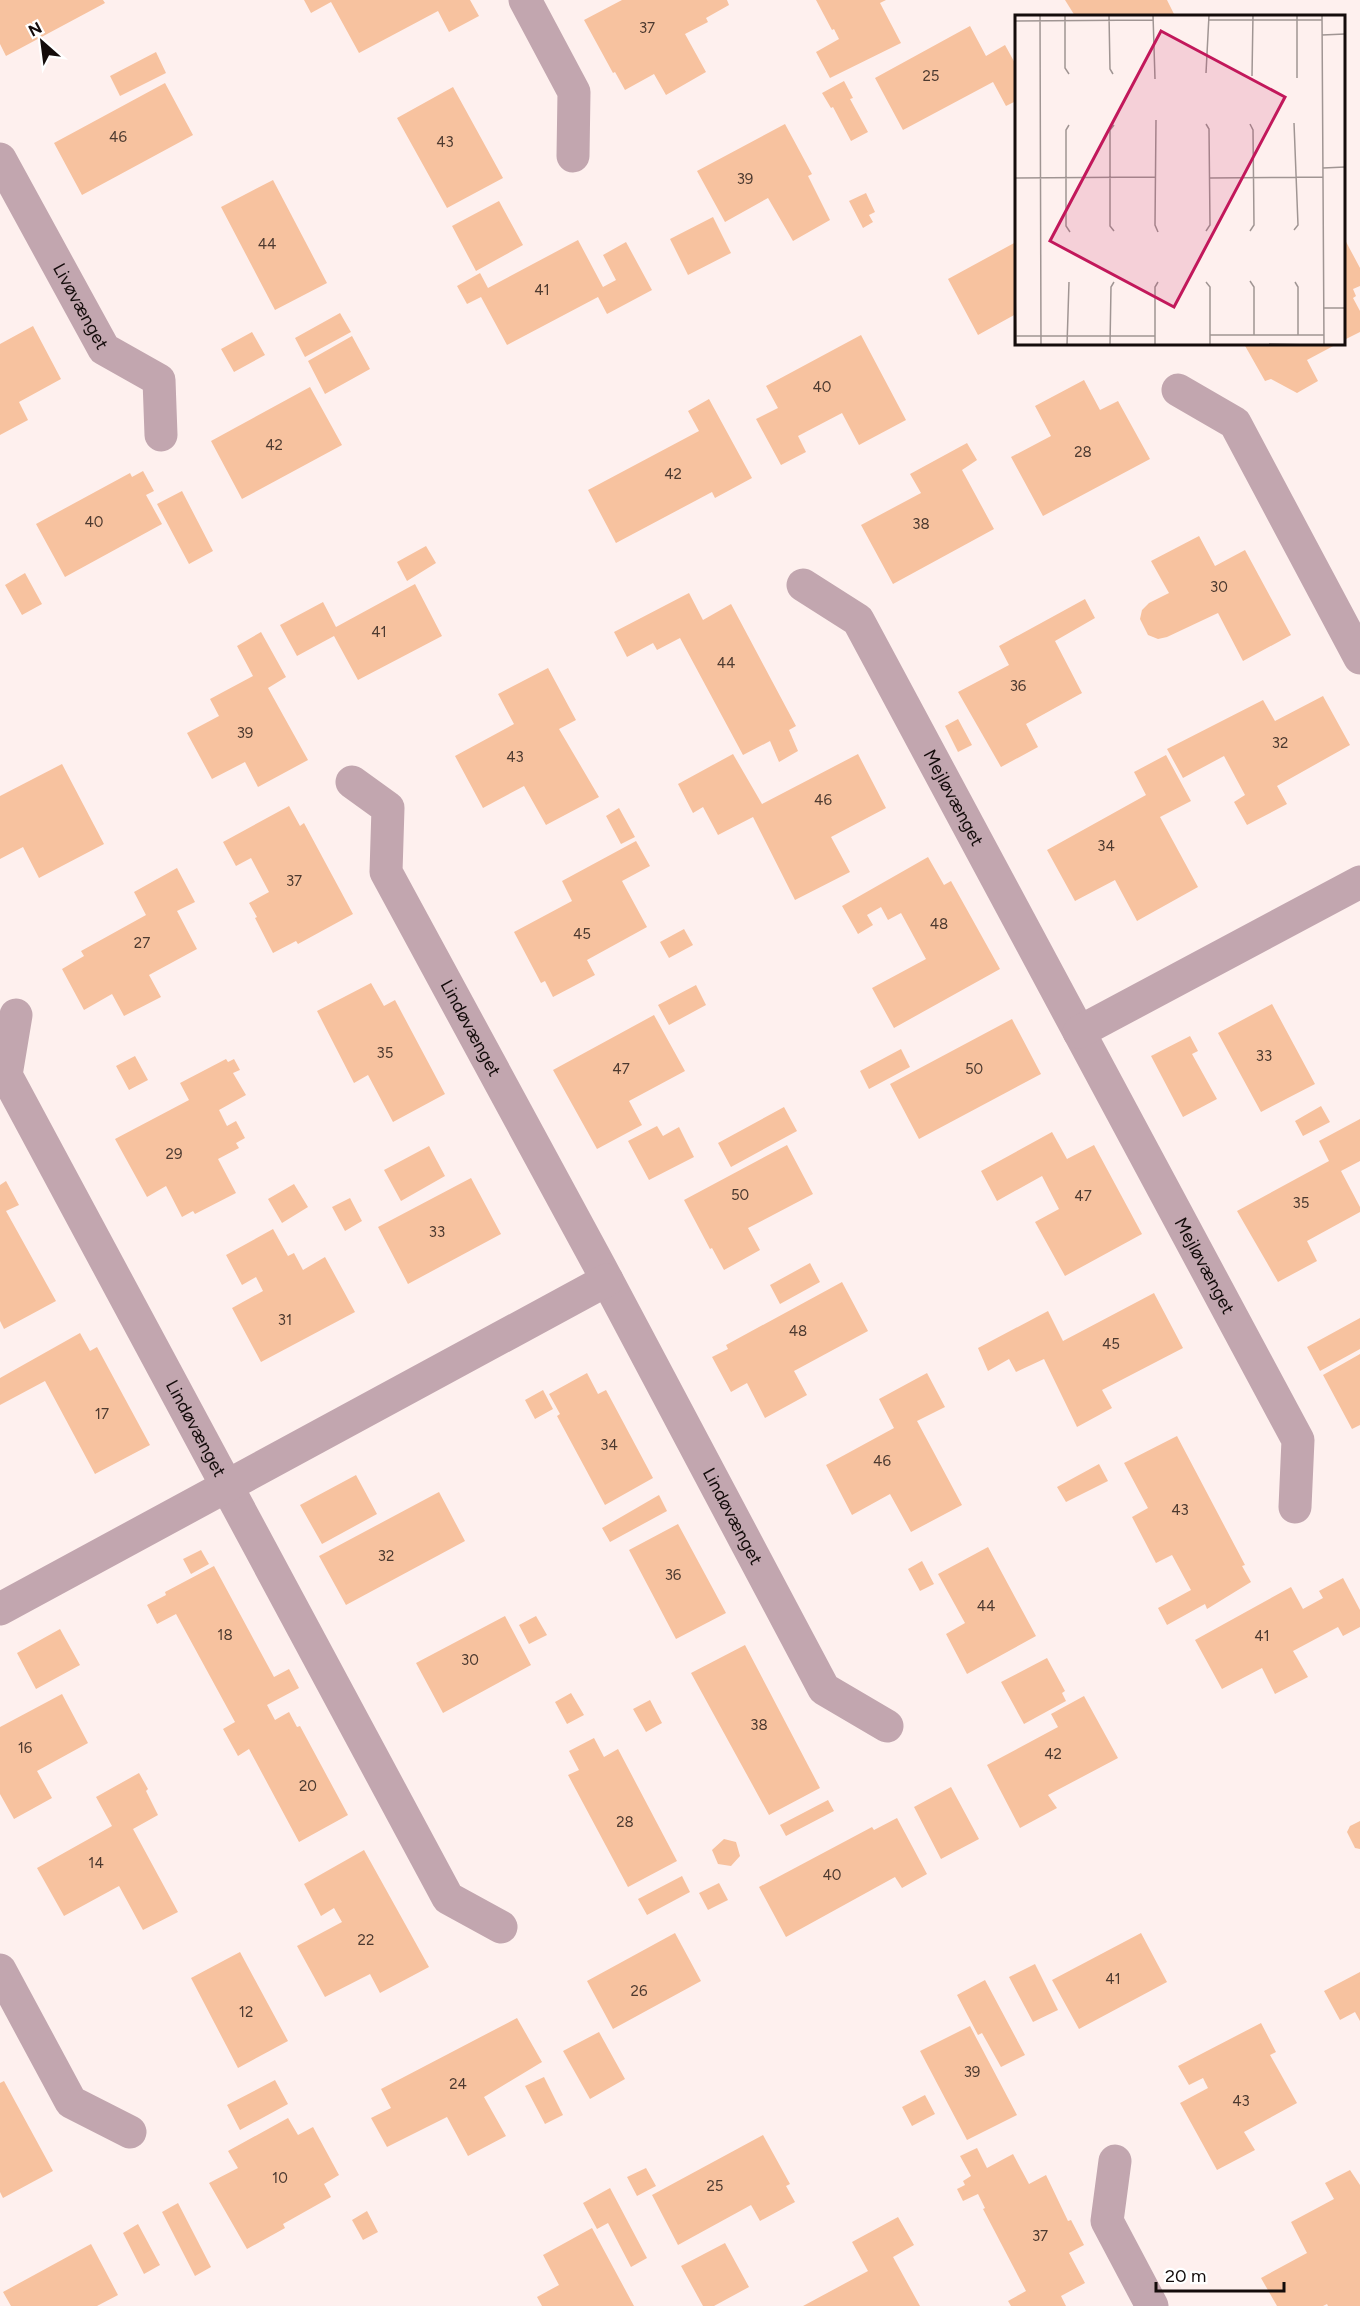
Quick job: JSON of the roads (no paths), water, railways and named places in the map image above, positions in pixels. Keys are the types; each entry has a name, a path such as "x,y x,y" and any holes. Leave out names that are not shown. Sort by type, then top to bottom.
{"street":[{"path":"525,0 574,92 573,156"},
{"name":"Livøvænget","path":"0,159 104,349 159,380 161,435"},
{"path":"1178,390 1235,423 1360,658"},
{"name":"Mejløvænget","path":"803,585 858,620 1298,1440 1295,1507"},
{"name":"Lindøvænget","path":"352,782 388,808 386,872 607,1280 824,1689 887,1726"},
{"path":"1079,1032 1360,882"},
{"name":"Lindøvænget","path":"16,1015 6,1076 448,1898 501,1927"},
{"name":"Lindøvænget","path":"0,1609 607,1280"},
{"path":"0,1970 71,2102 130,2132"},
{"path":"1116,2161 1107,2221 1152,2306"}]}
